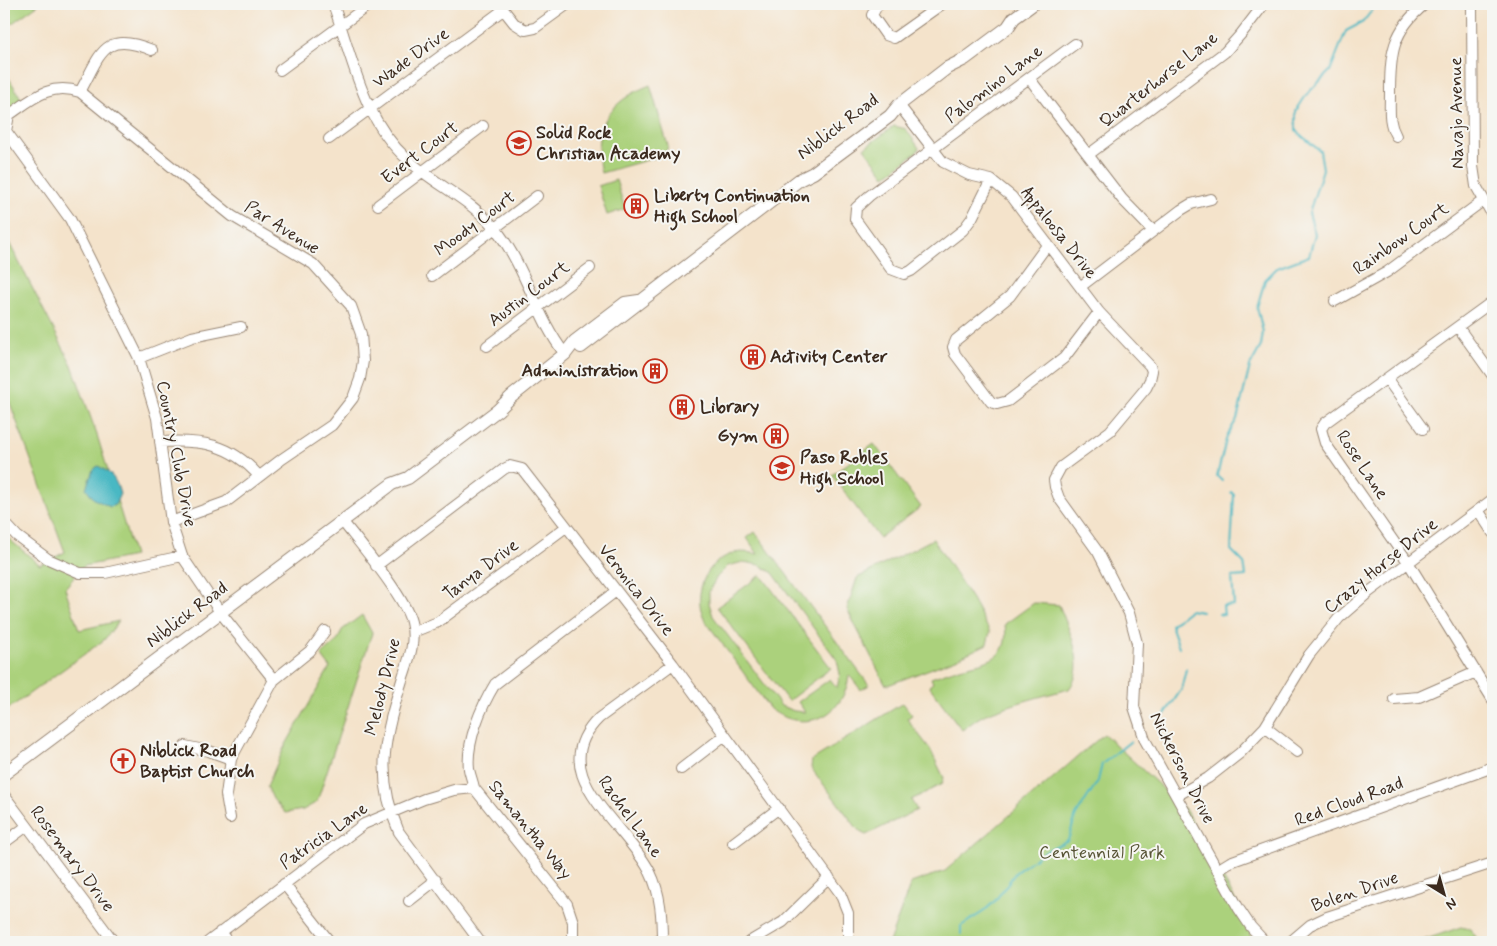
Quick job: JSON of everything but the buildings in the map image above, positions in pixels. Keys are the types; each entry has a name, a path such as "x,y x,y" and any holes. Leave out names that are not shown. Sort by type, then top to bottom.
{"main road":[{"name":"Niblick Road","path":"4,774 392,484 408,478 498,410 511,397 565,354 578,349 631,311 639,301 799,180 808,167 846,138 884,110 899,105 947,68 973,54 1008,27 1014,18 1033,4"}],"street":[{"path":"333,4 362,95 369,109 394,146 424,173 483,215 496,229 516,260 550,335 565,354"},
{"path":"280,70 370,4"},
{"name":"Wade Drive","path":"329,139 501,7 520,28 530,30 568,4"},
{"path":"878,4 872,15 886,35 894,38 942,4"},
{"name":"Quarterhorse Lane","path":"1088,155 1225,52 1242,34 1264,4"},
{"path":"1396,136 1390,125 1390,61 1393,47 1401,29 1425,4"},
{"name":"Navajo Avenue","path":"1472,4 1473,166 1476,186 1493,216"},
{"path":"80,92 101,55 115,43 132,42 152,50"},
{"name":"Palomino Lane","path":"991,180 972,218 963,230 912,271 904,274 891,269 855,218 856,208 874,192 1075,44"},
{"path":"1029,78 1122,199 1153,231"},
{"name":"Country Club Drive","path":"80,92 55,88 27,102 9,115 5,121 6,131 70,220 139,358 157,418 171,522 182,556 220,612 274,680"},
{"name":"Par Avenue","path":"80,92 232,216 313,264 351,306 361,334 363,361 353,398 332,425 259,476 226,502 171,522"},
{"name":"Appaloosa Drive","path":"899,105 943,162 956,169 991,180 1012,197 1099,312 1150,366 1152,371 1146,388 1132,406"},
{"name":"Evert Court","path":"378,205 424,173 483,126"},
{"name":"Moody Court","path":"432,276 537,196"},
{"path":"1080,287 1191,204 1211,199"},
{"name":"Rainbow Court","path":"1335,301 1387,272 1484,200"},
{"path":"1048,244 1010,296 956,340 953,347 955,354 991,402 997,404 1008,401 1064,358 1099,312"},
{"name":"Austin Court","path":"487,346 590,268"},
{"name":"Rose Lane","path":"1493,301 1325,423 1321,429 1322,436 1408,562 1493,700"},
{"path":"139,358 192,337 241,327"},
{"path":"1458,327 1493,376"},
{"path":"1387,379 1423,429"},
{"name":"Nickerson Drive","path":"1132,406 1110,430 1061,467 1054,480 1059,498 1098,552 1129,613 1137,643 1133,687 1137,720 1146,740 1247,921 1265,942"},
{"path":"160,442 211,444 230,451 259,476"},
{"name":"Veronica Drive","path":"376,566 510,466 522,469 673,664 830,878 845,902 850,928 848,942"},
{"name":"Crazy Horse Drive","path":"1178,795 1208,778 1240,753 1265,726 1309,655 1339,618 1408,562 1493,499"},
{"path":"1478,510 1493,533"},
{"path":"4,522 17,536 48,559 80,573 105,573 182,556"},
{"name":"Melody Drive","path":"343,522 400,599 411,620 413,632 412,648 385,742 382,768 390,812 399,832 480,942"},
{"name":"Tanya Drive","path":"413,632 438,622 566,527"},
{"name":"Samantha Way","path":"573,942 573,922 567,904 474,788 469,769 472,740 487,697 495,684 616,591"},
{"path":"230,818 226,795 231,759 274,680 310,651 325,631"},
{"name":"Rachel Lane","path":"662,942 661,908 650,872 589,790 578,766 582,740 589,728 599,718 673,664"},
{"path":"1394,699 1419,697 1476,672"},
{"path":"1265,726 1297,752"},
{"path":"681,768 726,735"},
{"path":"185,746 209,751 231,759"},
{"name":"Red Cloud Road","path":"1217,870 1230,862 1493,767"},
{"name":"Patricia Lane","path":"208,942 364,824 390,812 454,790 474,788"},
{"name":"Rosemary Drive","path":"4,794 113,942"},
{"path":"734,843 779,808"},
{"path":"4,843 27,826"},
{"name":"Bolen Drive","path":"1290,942 1310,925 1327,916 1493,863"},
{"path":"749,942 783,922 830,878"},
{"path":"409,901 436,880"},
{"path":"284,884 330,942"},
{"path":"220,932 228,942"}],"green space":[{"path":"4,4 39,4 4,29"},
{"path":"4,70 22,100 8,113 4,132"},
{"path":"650,85 668,146 665,155 601,173 599,143 601,130 606,118 613,108 623,100"},
{"path":"894,126 906,129 919,148 917,152 885,176 864,148"},
{"path":"616,180 625,209 607,215 598,186"},
{"path":"4,233 72,365 97,435 134,556 84,566 65,588 79,630 119,621 104,640 4,712 4,535 40,565 65,552 4,387"},
{"path":"874,444 921,507 879,538 832,475"},
{"path":"755,532 869,685 861,690 849,675 846,690 839,702 831,711 820,718 809,721 796,720 770,709 704,619 700,599 704,579 709,570 725,557 741,552 758,554 747,538","holes":["743,562 760,565 773,573 837,660 840,674 837,688 830,679 798,702 805,712 794,711 781,706 713,616 709,603 709,591 717,577 728,566"]},
{"path":"933,539 972,599 990,632 987,644 956,659 888,685 885,684 847,609 857,578"},
{"path":"761,575 831,668 788,701 717,607"},
{"path":"1034,603 1059,605 1077,658 1077,669 1069,689 985,714 962,730 929,686 933,683 931,678 995,657 1004,645 1006,636 1005,624"},
{"path":"362,615 372,633 317,802 303,810 285,813 273,799 267,786 284,748 330,667 321,655 338,640 342,630"},
{"path":"903,703 912,715 907,719 930,749 944,778 942,784 911,800 917,810 866,835 860,832 811,768 812,760"},
{"name":"Centennial Park","path":"1104,734 1185,809 1249,925 1251,940 1249,942 889,942 911,883 945,871"},
{"path":"1461,927 1470,929 1480,942 1418,942"}],"water":[{"path":"98,466 107,471 115,480 120,494 115,505 110,507 94,499 86,488 93,470"}],"waterway":[{"path":"1222,481 1217,476 1227,436 1237,419 1250,366 1261,346 1263,332 1257,307 1265,280 1277,268 1309,256 1315,234 1309,213 1323,169 1320,151 1296,131 1296,111 1307,94 1330,71 1346,31 1363,22 1377,4"},
{"path":"1219,614 1224,615 1223,606 1234,605 1232,577 1246,576 1244,563 1231,550 1234,495 1231,492"},
{"path":"1179,647 1171,625 1190,610 1202,612"},
{"path":"1165,714 1181,690 1186,669"},
{"path":"961,934 961,926 983,912 995,901 1016,872 1044,852 1068,840 1076,815 1098,781 1102,764 1131,741"}],"place":[{"name":"Solid Rock Christian Academy","path":"519,143"},
{"name":"Liberty Continuation High School","path":"636,206"},
{"name":"Activity Center","path":"753,357"},
{"name":"Administration","path":"655,371"},
{"name":"Library","path":"682,407"},
{"name":"Gym","path":"776,436"},
{"name":"Paso Robles High School","path":"782,468"},
{"name":"Niblick Road Baptist Church","path":"123,761"}]}
